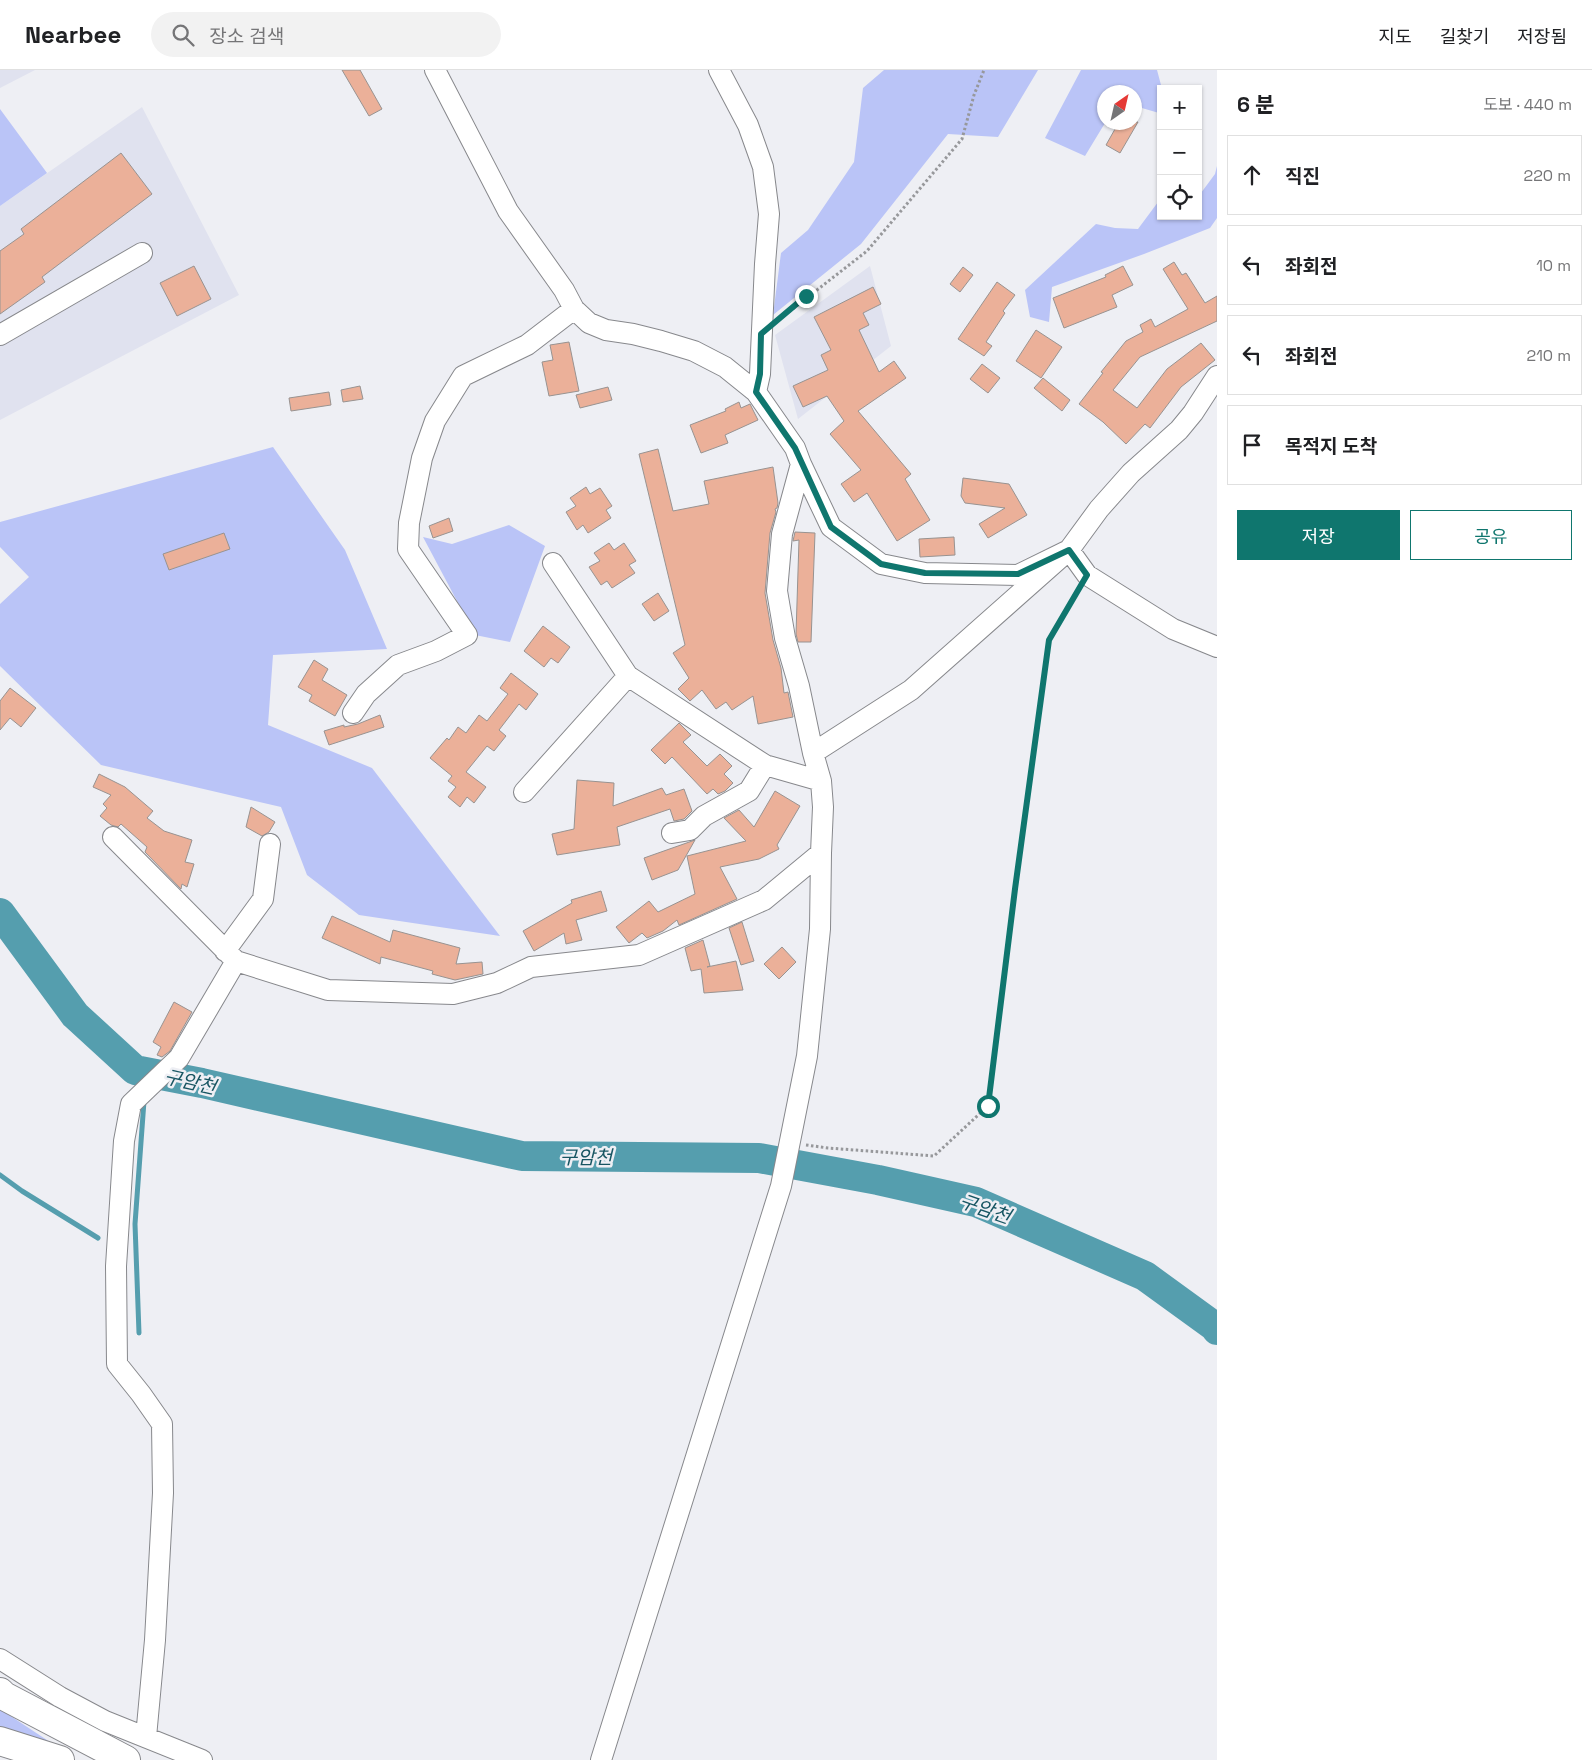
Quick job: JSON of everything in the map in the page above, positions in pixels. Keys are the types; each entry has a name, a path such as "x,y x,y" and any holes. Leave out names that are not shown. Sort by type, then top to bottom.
{"highway":[{"path":"0,1692 4,1696 126,1760"},
{"path":"0,1741 60,1760"}],"street":[{"path":"435,70 508,211 564,290 574,309 589,323 606,330 652,338 694,352 725,368 756,392 795,448 831,527 881,564 925,573 1018,574 1069,550"},
{"path":"719,70 748,125 763,167 769,214 760,374 756,392"},
{"path":"0,335 142,253"},
{"path":"353,713 366,694 398,665 436,651 467,635 408,549 408,523 422,458 435,421 463,376 527,345 574,309"},
{"path":"813,753 911,690 1069,550 1099,509 1131,473 1180,430 1217,376"},
{"path":"601,1760 782,1186 807,1056 820,929 820,853 823,807 821,781 799,686 785,638 777,591 782,534 801,464"},
{"path":"1069,550 1087,575 1173,629 1217,647"},
{"path":"553,563 628,676 764,765 821,781"},
{"path":"524,792 628,676"},
{"path":"672,833 690,830 704,816 749,790 764,765"},
{"path":"113,837 230,956 328,990 453,994 497,983 532,967 639,955 764,900 820,853"},
{"path":"146,1737 155,1640 162,1503 162,1424 117,1364 116,1266 124,1141 131,1104 179,1058 230,956 263,899 270,844"},
{"path":"0,1659 60,1697 105,1721 202,1760"}],"path":[{"path":"761,334 806,296 867,251 962,139 974,95 984,70"},
{"path":"790,1142 828,1148 934,1156 988,1106 1049,640 1087,575"}],"shaded area":[{"path":"0,70 35,70 0,88"},
{"path":"884,70 1038,70 998,137 948,134 861,244 773,315 781,253 808,230 854,162 863,88"},
{"path":"1081,70 1157,70 1161,85 1157,85 1157,112 1142,108 1142,85 1097,85 1097,130 1101,130 1085,156 1045,138"},
{"path":"142,107 239,295 0,420 0,206"},
{"path":"0,109 47,173 0,206"},
{"path":"1217,166 1217,218 1210,228 1052,287 1049,322 1030,317 1025,290 1096,224 1115,228 1138,229 1157,203 1157,220 1202,220 1202,192 1215,174"},
{"path":"870,266 891,346 798,419 775,335"},
{"path":"273,447 345,550 387,649 273,655 268,725 372,768 500,936 359,915 307,875 281,807 101,765 0,666 0,604 29,577 0,547 0,522"},
{"path":"509,525 545,546 510,642 475,635 423,537 452,544"},
{"path":"0,1709 59,1748 0,1729"}],"building":[{"path":"342,70 360,70 382,109 369,116"},
{"path":"1114,130 1133,130 1120,153 1106,145"},
{"path":"121,153 152,194 42,277 45,282 0,314 0,251 24,234 21,229"},
{"path":"1174,262 1182,275 1186,273 1205,303 1217,296 1217,321 1140,357 1113,390 1137,408 1167,369 1201,343 1215,360 1181,387 1150,428 1145,424 1126,444 1103,422 1079,404 1103,373 1101,372 1126,341 1143,332 1140,325 1151,319 1155,327 1188,309 1163,269"},
{"path":"194,266 211,299 177,316 160,283"},
{"path":"1123,266 1133,285 1112,295 1117,307 1064,328 1053,298 1106,277 1105,275"},
{"path":"963,267 973,275 960,292 950,284"},
{"path":"997,282 1015,295 1003,311 1005,313 986,342 992,346 984,356 958,339"},
{"path":"873,287 881,304 863,313 869,325 859,330 879,372 894,361 906,378 858,411 911,474 905,479 930,520 897,541 867,493 854,502 841,484 861,470 830,434 844,421 827,396 803,407 793,386 828,370 821,355 831,350 814,317"},
{"path":"1036,330 1062,347 1041,378 1016,361"},
{"path":"569,342 579,391 549,396 542,362 553,360 550,345"},
{"path":"982,364 1000,378 988,393 970,379"},
{"path":"1043,378 1070,400 1062,411 1034,388"},
{"path":"360,386 363,399 343,402 341,390"},
{"path":"608,387 612,400 580,408 576,395"},
{"path":"329,392 331,405 291,411 289,398"},
{"path":"739,402 741,408 750,404 758,420 725,435 728,443 701,453 690,425 726,411 725,409"},
{"path":"658,449 673,511 709,504 704,481 773,467 778,503 770,533 765,593 773,640 781,668 784,693 788,692 793,717 758,724 753,696 732,710 726,702 716,709 702,690 690,701 678,689 689,678 673,653 685,645 639,454"},
{"path":"963,478 1009,484 1027,515 988,538 979,524 1005,508 965,503 961,496"},
{"path":"586,487 590,494 600,488 612,506 606,510 611,518 588,533 583,525 577,530 566,512 576,506 570,498"},
{"path":"449,518 453,531 433,538 429,526"},
{"path":"795,532 815,533 811,642 798,642 796,634 799,540 793,541"},
{"path":"224,533 230,549 169,570 163,554"},
{"path":"954,537 955,555 920,557 919,539"},
{"path":"609,543 614,550 624,543 636,561 629,565 635,573 612,588 607,581 601,585 589,567 600,561 594,553"},
{"path":"658,593 669,611 654,621 642,604"},
{"path":"543,626 570,647 558,663 551,658 544,667 524,651"},
{"path":"314,660 328,669 322,680 347,695 335,716 309,701 312,695 298,687"},
{"path":"511,673 538,694 526,710 519,704 499,730 506,736 494,751 487,746 466,772 486,787 474,803 467,797 460,807 448,797 456,787 448,781 452,776 430,758 447,738 449,740 458,727 466,733 479,715 487,721 508,694 500,688"},
{"path":"10,688 36,708 21,727 10,718 0,730 0,701"},
{"path":"380,715 384,727 329,745 324,731 344,725 344,727 358,724"},
{"path":"679,723 691,735 683,742 707,766 720,754 732,766 724,774 733,783 725,791 718,794 713,789 707,794 672,757 665,764 651,750"},
{"path":"99,774 125,787 153,811 147,818 164,831 192,840 185,862 194,864 187,887 182,884 181,889 145,852 147,847 121,824 118,827 111,825 100,816 107,808 103,804 111,795 93,787"},
{"path":"577,780 614,783 613,806 662,788 666,795 684,789 692,811 684,819 674,821 670,809 617,827 620,845 557,855 552,834 574,829"},
{"path":"775,791 800,806 777,845 779,849 759,859 720,867 737,899 679,925 677,920 663,931 647,938 642,933 629,943 616,927 649,901 658,912 695,894 687,856 746,841 724,818 739,810 754,827"},
{"path":"251,807 275,822 269,832 262,836 246,827"},
{"path":"695,840 678,870 652,880 644,858"},
{"path":"601,891 607,911 576,920 582,940 566,944 564,933 534,951 523,931 572,903 571,900"},
{"path":"332,916 390,942 393,930 460,948 456,964 482,962 483,974 455,980 432,974 433,971 381,957 380,964 322,938"},
{"path":"742,922 754,961 741,965 729,928"},
{"path":"703,940 710,966 707,967 736,961 743,990 704,993 701,969 691,971 685,948"},
{"path":"782,947 796,962 779,979 764,964"},
{"path":"174,1002 192,1012 170,1051 162,1057 157,1055 161,1047 153,1042"}],"waterway":[{"name":"구암천","path":"0,913 75,1015 135,1070 202,1083 522,1156 759,1158 878,1180 976,1202 1145,1276 1217,1330"},
{"path":"145,1083 146,1072"},
{"path":"139,1333 135,1224 144,1101"},
{"path":"0,1175 22,1191 98,1238"}],"route":[{"path":"806,296 761,334 760,374 756,392 795,448 831,527 881,564 925,573 1018,574 1069,550 1087,575 1049,640 988,1106"}]}
